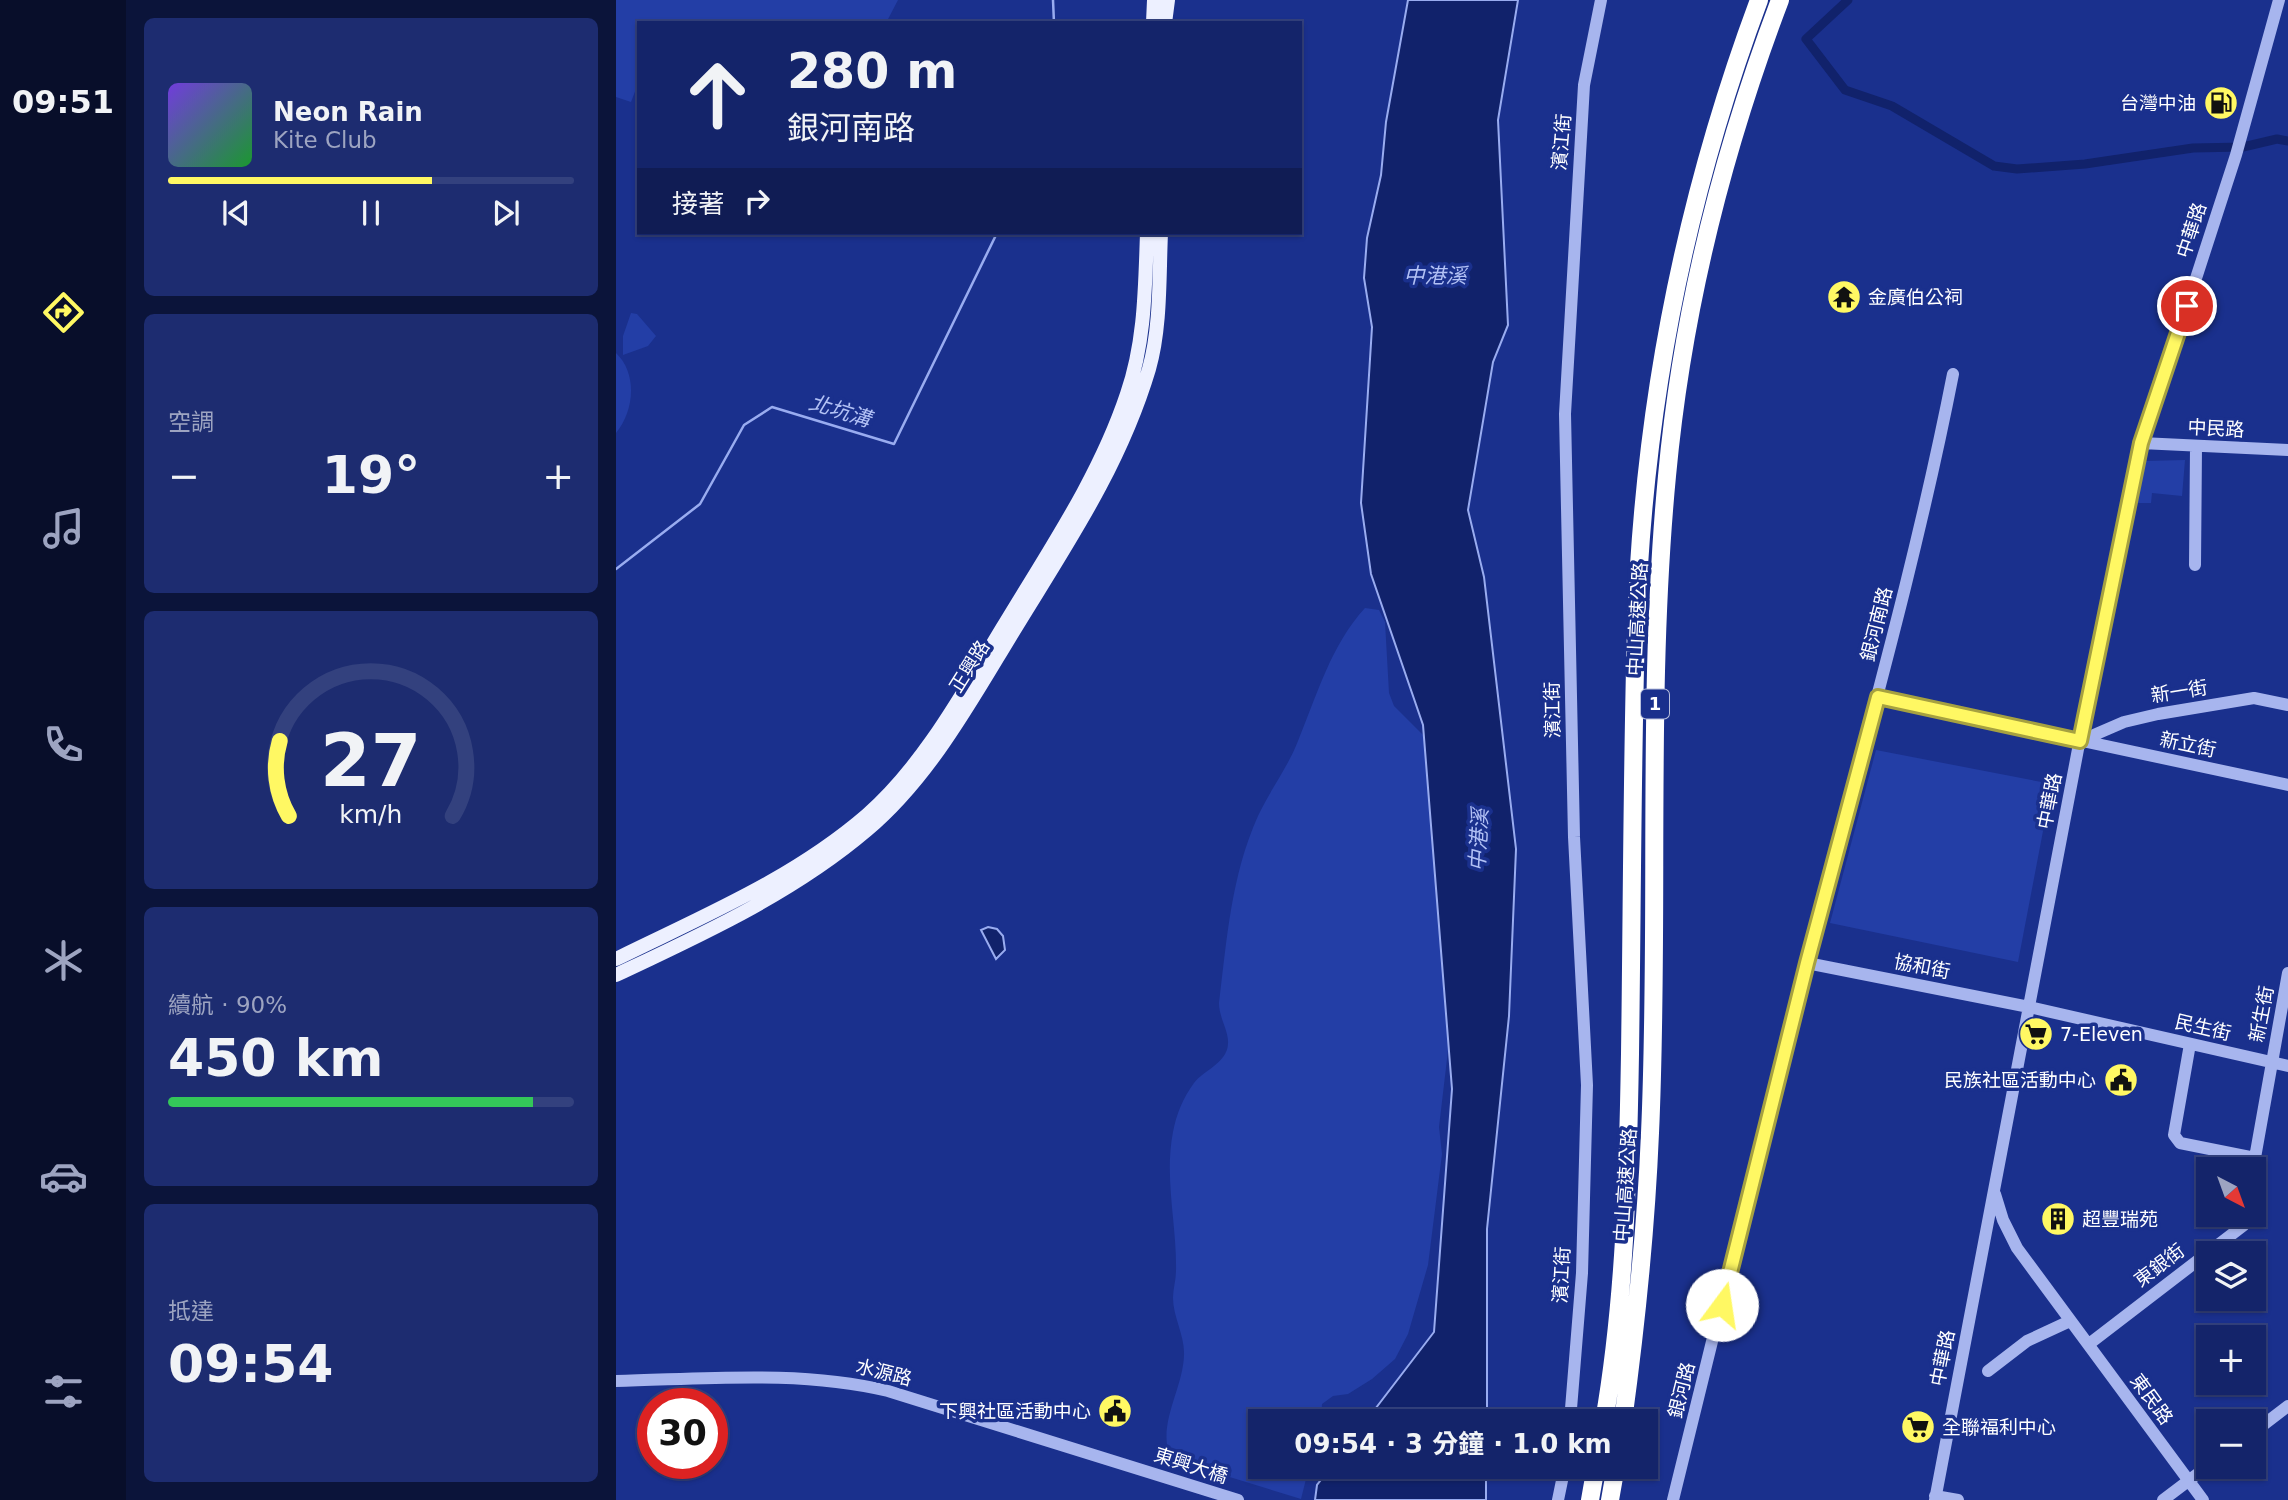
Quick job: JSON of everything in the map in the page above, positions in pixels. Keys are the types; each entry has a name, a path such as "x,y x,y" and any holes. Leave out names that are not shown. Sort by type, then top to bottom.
{"highway":[{"name":"中山高速公路","path":"1606,1409 1612,1376 1627,1185 1636,624 1657,400 1669,319 1701,181 1730,81 1759,0"},
{"name":"中山高速公路","path":"1624,1409 1642,1252 1650,1133 1653,750 1657,619 1667,477 1682,357 1714,205 1746,95 1780,0"},
{"path":"1590,1500 1594,1479"},
{"path":"1610,1500 1614,1479"}],"main road":[{"path":"1153,21 1154,0"},
{"path":"1165,21 1168,0"},
{"name":"正興路","path":"616,959 768,884 822,851 869,813 915,763 1034,575 1104,455 1127,394 1140,347 1147,235"},
{"name":"正興路","path":"616,975 764,902 823,866 870,828 922,773 1095,500 1123,443 1149,366 1158,297 1161,235"}],"street":[{"name":"濱江街","path":"1571,1409 1582,1273 1587,1085 1574,837 1565,414 1584,85 1601,0"},
{"name":"中華路","path":"1935,1498 2080,741 2141,443 2236,155 2279,0"},
{"name":"銀河南路","path":"1807,963 1878,697 1934,466 1953,374"},
{"name":"中民路","path":"2141,443 2288,450"},
{"path":"2195,565 2196,447"},
{"name":"新立街","path":"1878,697 2288,785"},
{"name":"新一街","path":"2080,741 2124,722 2158,713 2199,710 2254,698 2288,705"},
{"name":"協和街","path":"1807,963 2029,1007"},
{"name":"銀河路","path":"1672,1500 1807,963"},
{"name":"新生街","path":"2271,1062 2288,973"},
{"name":"民生街","path":"2029,1007 2288,1066"},
{"path":"2190,1044 2174,1135 2180,1143 2229,1157"},
{"path":"2255,1157 2271,1062"},
{"name":"東民路","path":"1994,1187 2003,1220 2017,1248 2203,1500"},
{"name":"東銀街","path":"2089,1344 2241,1227"},
{"path":"1988,1371 2027,1341 2070,1321"},
{"name":"水源路","path":"616,1381 805,1377 848,1382 1133,1467"},
{"path":"2266,1423 2288,1406"},
{"name":"東興大橋","path":"1133,1467 1238,1500"},
{"path":"2163,1500 2196,1475"},
{"path":"1558,1500 1562,1479"},
{"path":"1935,1498 1958,1500"}],"shaded area":[{"path":"616,0 898,0 887,21 637,21 637,86 631,102 616,97"},
{"path":"631,313 637,314 656,336 648,346 623,355 623,336"},
{"path":"616,353 628,371 631,393 627,414 616,433"},
{"path":"2185,460 2182,496 2152,493 2151,503 2137,503 2146,461"},
{"path":"1365,608 1379,610 1385,622 1389,693 1394,706 1423,735 1434,759 1449,1042 1439,1127 1442,1154 1428,1265 1408,1334 1395,1359 1372,1379 1348,1394 1333,1396 1322,1404 1322,1409 1248,1409 1248,1479 1306,1479 1301,1499 1171,1459 1167,1446 1168,1420 1183,1368 1184,1355 1173,1298 1176,1254 1170,1184 1171,1149 1176,1119 1186,1095 1198,1078 1227,1051 1228,1039 1219,1003 1231,908 1249,839 1263,806 1294,751 1334,654 1353,622"},
{"path":"1876,750 2052,784 2018,962 1830,923"}],"water":[{"name":"中港溪","path":"1408,0 1518,0 1498,120 1508,325 1493,362 1468,510 1484,577 1516,849 1509,1016 1487,1229 1487,1409 1375,1409 1434,1332 1452,1089 1423,725 1371,574 1361,503 1372,327 1364,278 1367,238 1381,175 1386,122"},
{"path":"988,927 997,929 1003,936 1005,950 996,959 981,930"},
{"path":"1322,1479 1486,1479 1486,1500 1315,1500 1317,1485"}],"waterway":[{"name":"北坑溝","path":"1053,0 1054,21"},
{"path":"1848,0 1806,39 1845,90 1892,106 1994,166 2017,169 2085,164 2193,148 2243,147 2277,139 2288,141"},
{"name":"北坑溝","path":"616,569 700,504 744,425 772,407 894,444 996,235"}],"place":[{"name":"台灣中油","path":"2221,103"},
{"name":"金廣伯公祠","path":"1844,297"},
{"name":"7-Eleven","path":"2036,1034"},
{"name":"民族社區活動中心","path":"2121,1080"},
{"name":"超豐瑞苑","path":"2058,1219"},
{"name":"下興社區活動中心","path":"1115,1411"},
{"name":"全聯福利中心","path":"1918,1427"}],"route":[{"path":"1722,1305 1807,963 1878,697 2080,741 2141,443 2187,306"}]}
